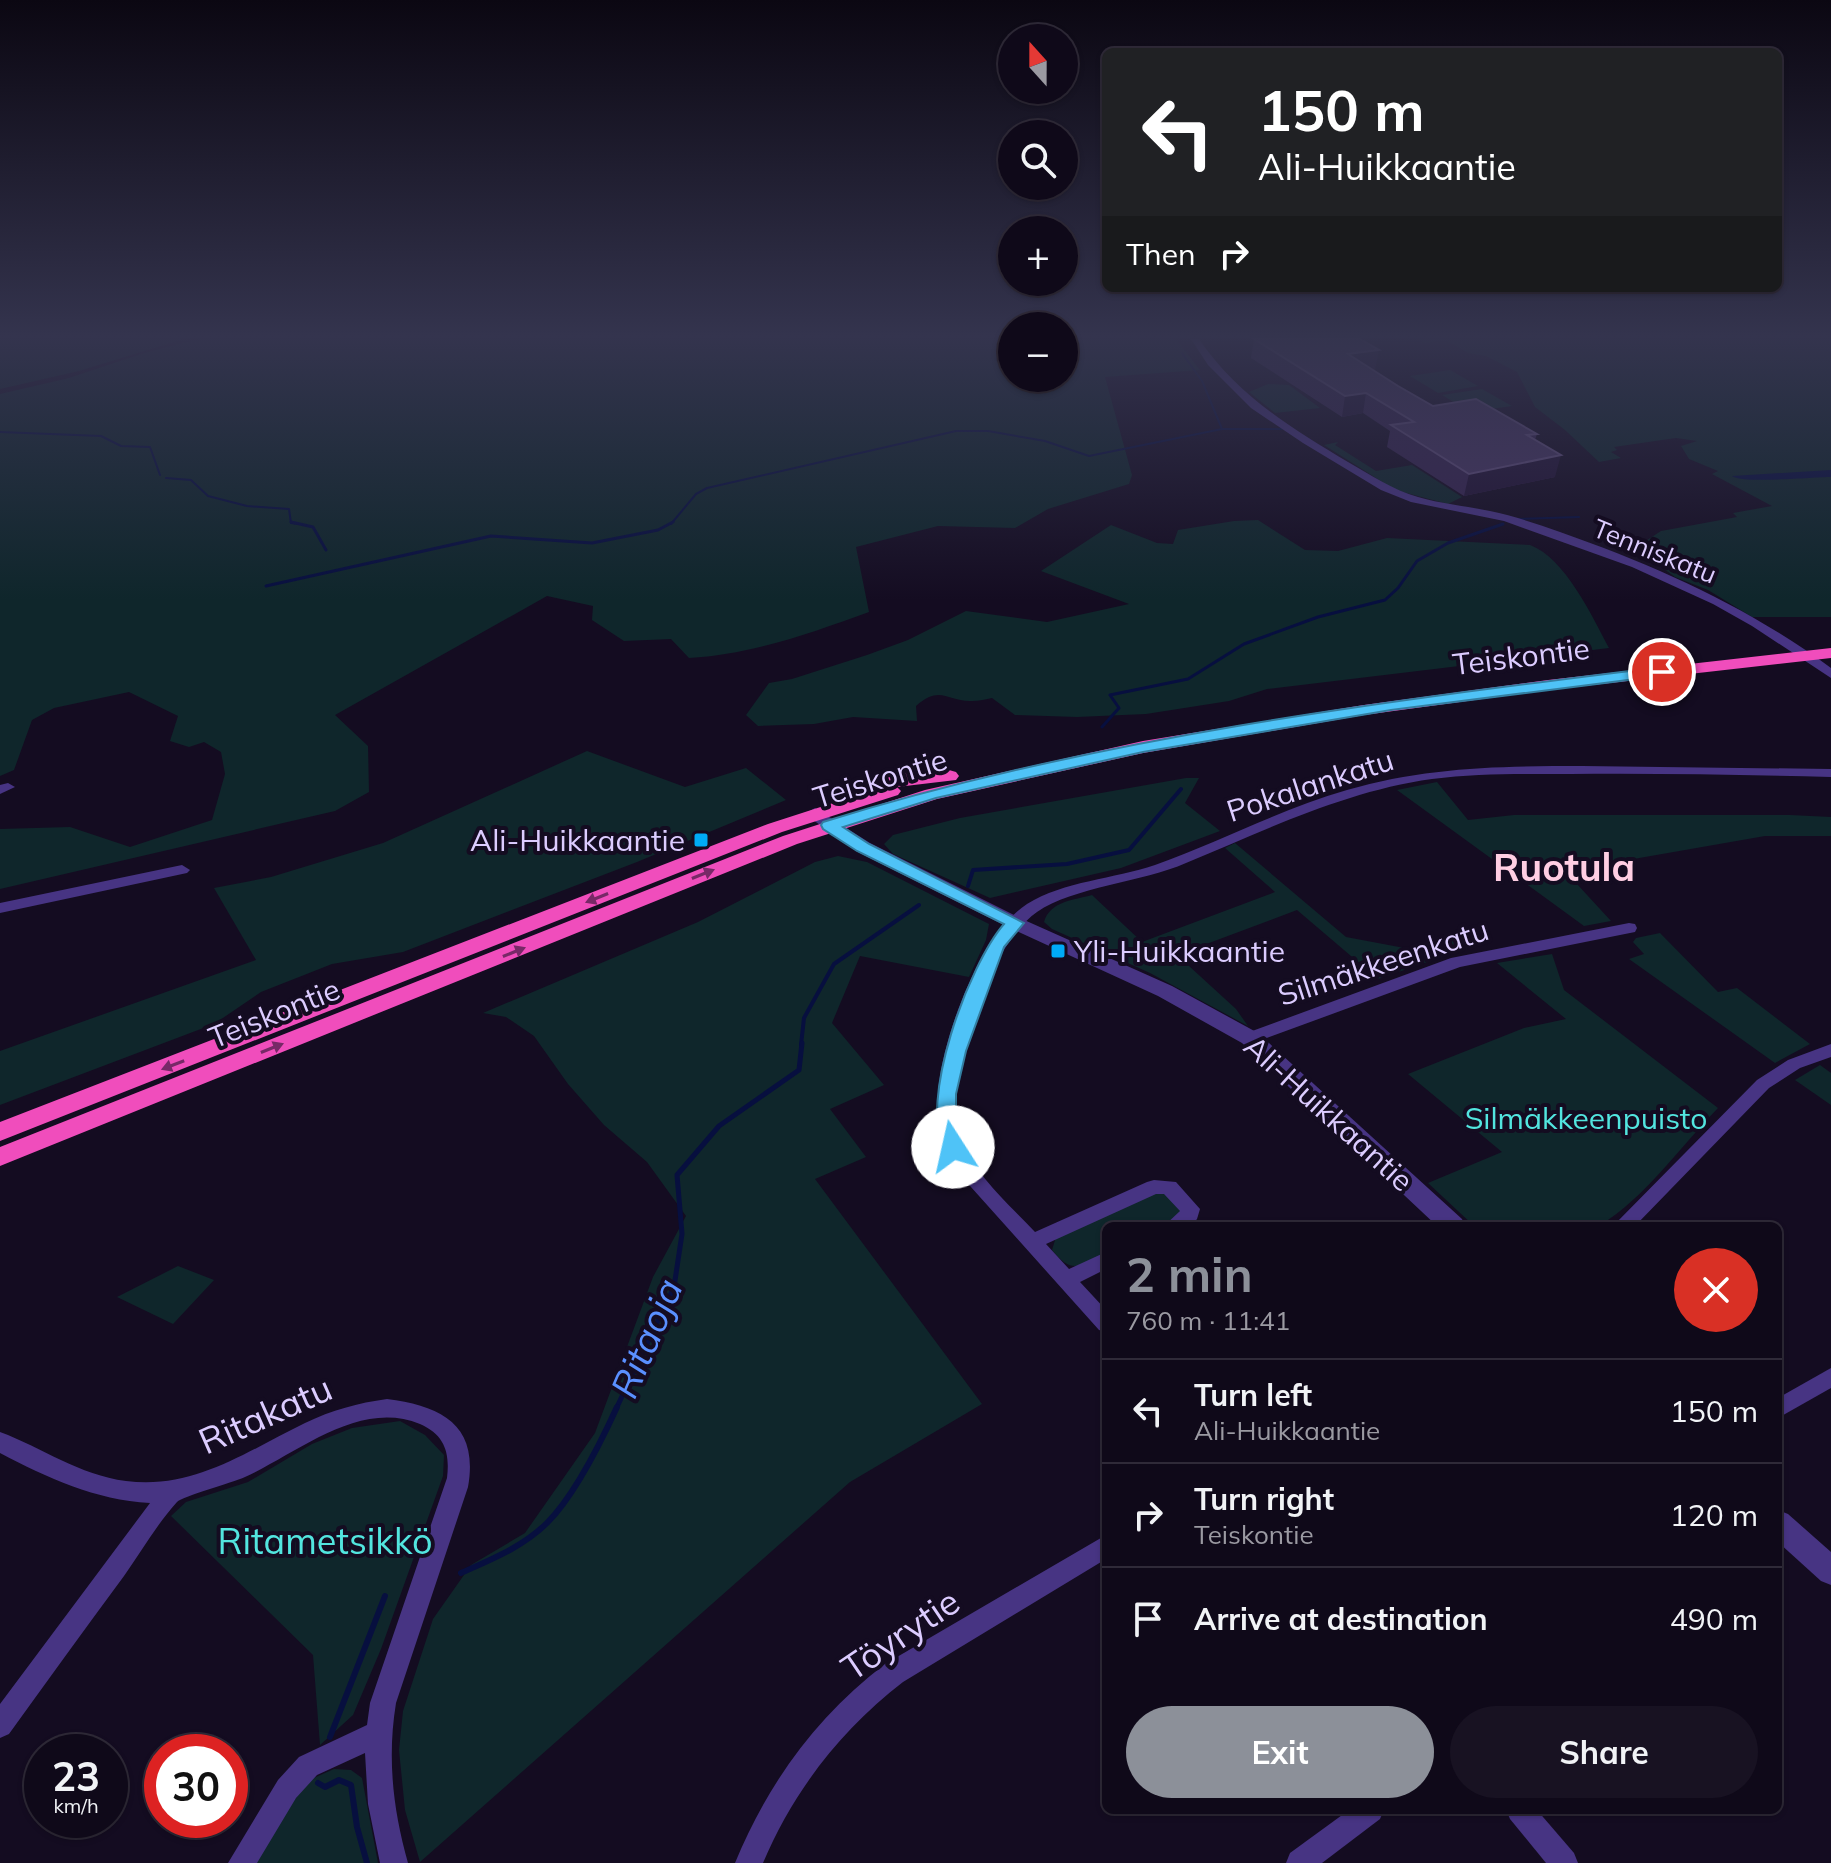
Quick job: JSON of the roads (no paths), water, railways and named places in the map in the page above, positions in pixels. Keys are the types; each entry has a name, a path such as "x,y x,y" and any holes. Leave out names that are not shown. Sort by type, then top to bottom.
{"highway":[{"name":"Teiskontie","path":"0,1157 822,819 1019,773 1243,729 1446,698 1799,651 1831,642"},
{"name":"Teiskontie","path":"0,1132 670,869 949,776 1065,749 1376,696 1578,669 1799,651 1831,653"},
{"path":"670,869 683,856 787,809 909,778 949,776"}],"street":[{"name":"Tenniskatu","path":"1286,426 1385,488 1408,498 1494,515 1689,585 1799,651 1831,674"},
{"name":"Pokalankatu","path":"1015,923 1038,904 1051,898 1166,866 1309,806 1413,778 1460,772 1587,770 1831,773"},
{"name":"Ali-Huikkaantie","path":"822,819 863,847 1015,923 1165,991 1250,1038 1449,1222"},
{"path":"0,908 182,870"},
{"path":"1015,923 995,945 964,1023 950,1072 946,1124 953,1147 969,1172 1102,1319"},
{"name":"Silmäkkeenkatu","path":"1250,1038 1457,962 1629,928"},
{"path":"1627,1222 1763,1084 1794,1064 1831,1050"},
{"path":"1033,1241 1154,1187 1169,1187 1190,1209 1187,1219 1181,1222"},
{"path":"1068,1279 1102,1262"},
{"path":"1782,1407 1831,1377"},
{"name":"Ritakatu","path":"0,1442 88,1483 130,1491 173,1490 238,1470 349,1414 397,1407 421,1412 446,1427 460,1459 457,1487 383,1703 376,1734 384,1820 394,1863"},
{"path":"0,1725 173,1490"},
{"path":"1782,1527 1831,1571"},
{"name":"Töyrytie","path":"749,1863 775,1807 797,1775 821,1742 869,1693 894,1673 1102,1548"},
{"path":"242,1863 298,1775 318,1759 376,1734"},
{"path":"1300,1863 1366,1814"},
{"path":"1522,1814 1564,1863"}],"waterway":[{"path":"672,522 696,494 707,488 956,431 988,431 1045,441 1089,456 1222,429"},
{"path":"1222,429 1282,429"},
{"path":"0,432 101,436 121,446 150,447 160,475"},
{"path":"166,478 191,480 208,496 247,506 289,509 291,523 299,524"},
{"path":"1516,519 1579,517"},
{"path":"291,522 313,527 326,550"},
{"path":"266,586 491,536 592,543 658,530 672,522"},
{"path":"1102,727 1119,708 1110,695 1188,679 1244,644 1318,617 1385,600 1398,588 1417,561 1448,543 1503,524"},
{"path":"968,886 973,870 1067,864 1129,850 1181,789"},
{"name":"Ritaoja","path":"801,1045 804,1018 834,964 919,905"},
{"name":"Ritaoja","path":"616,1409 674,1287 682,1234 677,1175 719,1126 799,1070 802,1043"},
{"name":"Ritaoja","path":"461,1573 517,1546 547,1523 577,1484 617,1407"},
{"path":"330,1737 385,1596"},
{"path":"318,1783 325,1787 339,1780 351,1785 357,1827 367,1863"}],"place":[{"name":"Ali-Huikkaantie","path":"701,840"},
{"name":"Yli-Huikkaantie","path":"1058,951"}],"district":[{"name":"Ruotula","path":"1564,867"}],"park label":[{"name":"Silmäkkeenpuisto","path":"1586,1118"},
{"name":"Ritametsikkö","path":"325,1540"}]}
